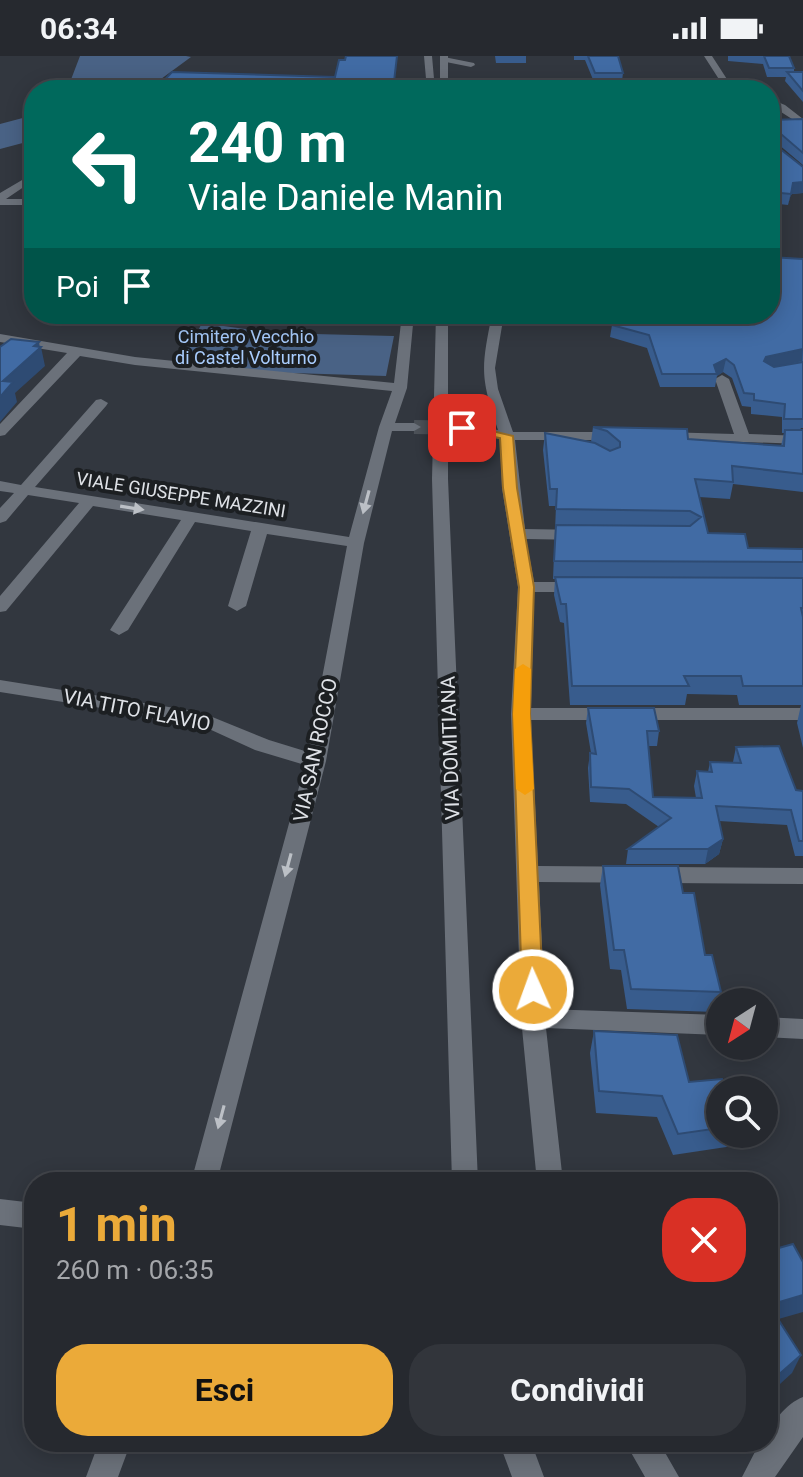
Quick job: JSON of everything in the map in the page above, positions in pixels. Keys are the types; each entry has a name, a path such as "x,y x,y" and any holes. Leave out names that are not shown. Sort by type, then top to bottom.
{"street":[{"path":"428,56 430,80"},
{"path":"708,56 724,80"},
{"path":"444,80 444,59 471,65 475,69 476,80"},
{"path":"780,106 800,121"},
{"path":"783,121 800,121"},
{"path":"0,200 24,183"},
{"path":"0,200 24,201"},
{"name":"VIA SAN ROCCO","path":"207,1172 316,761 356,543 400,388 407,324"},
{"name":"VIA DOMITIANA","path":"442,324 440,479 465,1172"},
{"path":"496,324 488,368 491,389 507,439 516,534 526,587 521,714 530,874 533,1018 549,1172"},
{"path":"0,338 75,353 400,388"},
{"path":"0,432 75,353"},
{"path":"303,379 337,390 356,392 400,388"},
{"path":"722,379 743,438"},
{"path":"356,392 390,416 414,427"},
{"path":"0,518 101,403"},
{"path":"462,428 507,439 598,453"},
{"path":"507,439 636,436 803,440"},
{"name":"VIALE GIUSEPPE MAZZINI","path":"0,486 356,543"},
{"path":"0,607 89,501"},
{"path":"119,630 190,518"},
{"path":"237,606 260,529"},
{"path":"516,534 594,535"},
{"path":"526,587 603,587"},
{"name":"VIA TITO FLAVIO","path":"0,686 200,718 262,745 316,761"},
{"path":"521,714 803,714"},
{"path":"530,874 803,876"},
{"path":"533,1018 706,1024"},
{"path":"778,1028 803,1029"},
{"path":"0,1212 24,1215"},
{"path":"778,1445 803,1412"},
{"path":"102,1477 111,1452"},
{"path":"519,1452 528,1477"},
{"path":"647,1452 663,1477"},
{"path":"758,1477 772,1452"}],"green space":[{"path":"80,56 191,57 160,80 71,80"},
{"path":"24,118 24,143 0,149 0,124"},
{"name":"Cimitero Vecchio di Castel Volturno","path":"201,324 275,333 394,336 386,376 261,372 182,362"}],"building":[{"path":"346,56 397,56 394,80 164,80 172,72 335,77 339,60 345,60"},
{"path":"588,56 618,56 623,73 595,73"},
{"path":"764,56 789,56 794,68 769,68"},
{"path":"787,72 803,72 803,91"},
{"path":"803,119 803,153 780,133 780,120"},
{"path":"780,149 803,167 803,182 793,183 791,194 780,193"},
{"path":"780,258 803,259 803,349 766,357 764,361 774,367 803,362 803,419 784,419 785,404 754,400 754,394 744,393 734,365 726,359 714,365 717,374 662,374 649,335 612,325 780,324"},
{"path":"11,339 39,342 34,346 41,347 3,381 13,382 0,397 0,347"},
{"path":"593,427 687,429 688,439 784,446 785,430 803,430 803,474 732,466 733,482 695,479 708,533 745,534 748,548 803,549 803,562 554,561 556,525 690,526 701,517 690,511 556,509 557,489 550,489 545,433 595,443 610,451 620,447 620,442 607,431"},
{"path":"555,577 803,578 803,686 743,686 741,676 684,676 689,686 572,686 566,604 561,604"},
{"path":"588,708 654,708 659,731 647,731 653,797 702,798 697,771 712,772 710,762 741,763 736,747 779,746 796,790 803,791 803,841 799,841 791,810 716,806 723,839 708,849 628,849 671,818 629,789 591,787 590,753 596,754"},
{"path":"603,866 678,866 683,893 694,893 705,955 712,955 720,988 706,988 706,992 631,989 624,950 614,950"},
{"path":"594,1031 677,1035 689,1082 706,1080 706,1130 678,1134 662,1096 599,1091"},
{"path":"793,1244 803,1262 803,1295 778,1302 778,1248"},
{"path":"778,1319 801,1355 778,1375"}],"tunnel":[{"path":"414,427 462,428"}],"slow traffic":[{"path":"523,669 521,714 525,789"}],"route":[{"path":"462,428 507,436 510,488 526,587 521,714 533,990"}]}
